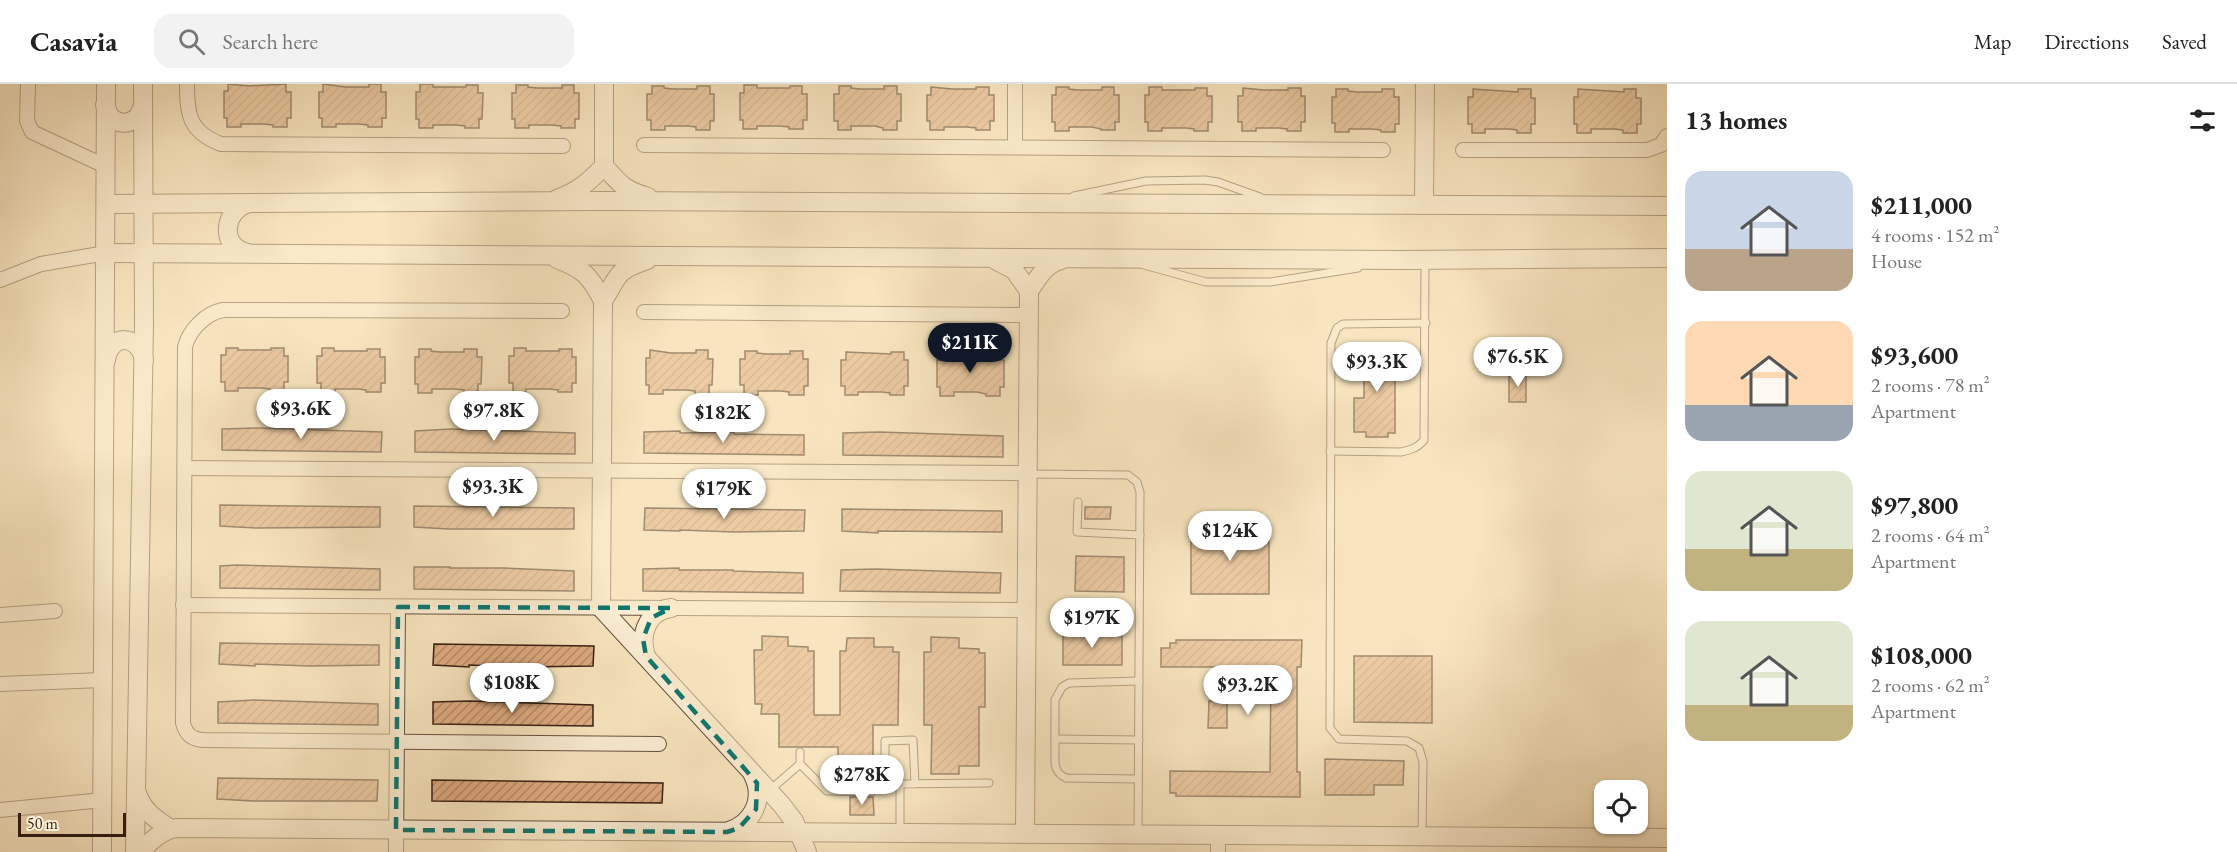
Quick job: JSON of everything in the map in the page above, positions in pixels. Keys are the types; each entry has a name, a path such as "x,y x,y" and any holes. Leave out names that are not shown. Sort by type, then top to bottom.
{"street":[{"path":"28,84 27,121 32,132 105,166"},
{"path":"102,852 106,84"},
{"path":"135,852 144,360 143,84"},
{"path":"187,84 189,117 204,134 220,144 563,146"},
{"path":"604,84 604,166 620,185 630,192 661,202"},
{"path":"1015,84 1015,147"},
{"path":"1424,205 1425,84"},
{"path":"105,105 110,117 121,123 127,123 138,117 143,105"},
{"path":"1463,150 1647,150 1661,145 1667,136"},
{"path":"644,145 1383,150"},
{"path":"547,203 573,193 587,184 604,166"},
{"path":"106,204 661,202 1667,206"},
{"path":"251,203 236,209 230,216 227,232 235,247 243,252 252,253"},
{"path":"0,280 41,264 106,253 991,259 1667,258"},
{"path":"546,255 578,267 589,276 603,301"},
{"path":"662,255 627,267 617,275 603,301 601,608 769,791 794,821 801,833 807,852"},
{"path":"991,259 1014,270 1029,291"},
{"path":"1025,834 1029,291 1042,271 1054,262 1065,259"},
{"path":"562,311 214,312 193,330 187,338 183,605 183,717 186,731 191,737 203,740 659,744"},
{"path":"644,312 1029,315"},
{"path":"106,360 110,348 119,341 125,340 131,341 140,348 144,360"},
{"path":"185,468 1027,473"},
{"path":"183,605 1027,610"},
{"path":"396,852 398,607"},
{"path":"646,656 643,639 647,624 656,613 671,608"},
{"path":"0,615 55,611"},
{"path":"0,684 104,680"},
{"path":"727,832 739,828 749,820 756,809 758,790 751,772"},
{"path":"136,789 140,802 148,814 169,828 1138,834 1218,843 1422,837 1667,838"},
{"path":"0,810 103,800"},
{"path":"142,852 148,844 169,828"},
{"path":"1666,852 1667,846"}],"lane":[{"path":"1036,204 1146,181 1205,180 1218,182 1282,206"},
{"path":"1330,451 1401,452 1421,445 1425,434 1425,260"},
{"path":"1422,837 1423,762 1419,748 1407,741 1339,739 1330,728 1330,451 1331,343 1337,328 1343,324 1353,323 1426,323"},
{"path":"1027,473 1128,475 1137,482 1140,492 1138,834"},
{"path":"1077,502 1077,532 1140,535"},
{"path":"1138,778 1066,778 1060,775 1056,769 1055,700 1062,687 1078,681 1139,681"},
{"path":"915,784 913,740 887,740 884,743 885,782 888,784 915,784 989,783"},
{"path":"1055,740 1138,740"},
{"path":"800,752 800,764 827,792 872,792"},
{"path":"769,791 800,764"},
{"path":"900,784 900,833"}],"highlighted area":[{"path":"398,607 671,608 651,618 643,639 646,656 757,783 756,809 739,828 727,832 396,830"}],"building":[{"path":"228,84 249,86 286,84 286,92 291,92 291,118 287,118 287,127 241,124 241,127 227,127 227,118 224,118 224,91 228,91"},
{"path":"323,84 369,87 369,84 381,84 381,92 386,92 386,118 382,118 382,127 336,124 336,127 322,127 322,118 319,118 319,92 323,92"},
{"path":"420,84 433,84 433,87 478,85 478,93 483,93 482,119 479,119 479,128 433,125 433,128 419,128 419,119 416,119 416,92 420,92"},
{"path":"516,85 562,88 562,85 574,85 574,93 579,93 579,119 575,119 575,128 529,125 529,128 515,128 515,119 512,119 512,93 516,93"},
{"path":"744,85 757,85 757,88 802,86 802,94 807,94 807,120 803,120 803,129 757,126 757,129 743,129 743,120 740,120 740,93 744,93"},
{"path":"652,86 697,89 697,86 710,86 710,94 714,94 714,121 710,121 710,130 696,130 696,127 688,126 665,126 665,130 651,130 651,120 647,120 647,94 652,94"},
{"path":"839,86 884,89 884,86 897,86 897,94 901,94 901,121 897,121 897,130 883,130 875,126 851,126 851,130 838,130 838,121 834,121 834,94 839,94"},
{"path":"931,87 976,89 976,87 989,87 989,95 994,95 994,121 990,121 990,130 944,127 944,130 930,130 930,121 927,121 927,95 931,95"},
{"path":"1056,87 1102,90 1102,87 1114,87 1114,95 1119,95 1119,122 1115,122 1115,130 1069,127 1069,131 1055,131 1055,122 1052,122 1052,95 1056,95"},
{"path":"1149,87 1162,87 1162,90 1207,88 1207,96 1212,96 1212,122 1208,122 1208,131 1162,128 1162,131 1148,131 1148,122 1145,122 1145,95 1149,95"},
{"path":"1243,88 1288,90 1288,88 1301,88 1301,96 1305,96 1305,122 1301,122 1301,131 1256,128 1256,131 1242,131 1242,122 1238,122 1238,96 1243,96"},
{"path":"1336,89 1382,92 1382,89 1394,89 1394,97 1399,97 1399,124 1395,124 1395,132 1349,129 1349,132 1335,132 1335,123 1332,123 1332,97 1336,97"},
{"path":"1473,89 1518,92 1518,89 1531,89 1531,98 1535,98 1535,124 1531,124 1531,133 1517,133 1517,130 1509,129 1485,129 1485,133 1472,133 1472,124 1468,124 1468,97 1473,97"},
{"path":"1578,89 1624,92 1624,89 1636,89 1636,98 1641,98 1641,124 1637,124 1637,133 1623,133 1623,130 1614,129 1591,129 1591,133 1577,133 1577,124 1574,124 1574,97 1578,97"},
{"path":"1364,344 1395,344 1395,433 1388,433 1388,437 1366,437 1366,432 1354,432 1354,398 1364,398"},
{"path":"226,348 271,350 271,348 284,348 284,356 288,356 288,382 284,382 284,391 238,388 238,391 225,391 225,382 221,382 221,355 226,355"},
{"path":"322,348 334,348 334,351 380,349 380,357 385,357 385,383 381,383 381,392 335,389 335,392 321,392 321,383 317,383 317,356 322,356"},
{"path":"514,348 526,348 526,351 572,349 572,357 576,357 576,383 572,383 572,392 526,389 526,392 513,392 513,383 509,383 509,356 514,356"},
{"path":"419,349 464,352 464,349 477,349 477,357 482,357 481,384 478,384 478,393 464,393 464,390 455,389 432,389 432,393 418,393 418,384 415,384 415,357 419,357"},
{"path":"650,350 696,353 696,350 708,350 708,359 713,359 712,385 709,385 709,394 695,394 695,391 686,390 663,390 663,394 649,394 649,385 646,385 646,358 650,358"},
{"path":"745,351 790,354 790,351 803,351 803,359 808,359 808,386 804,386 804,395 789,395 789,392 781,391 758,391 758,395 744,395 744,385 740,385 740,359 745,359"},
{"path":"846,352 891,354 891,352 904,352 904,360 908,360 908,386 904,386 904,395 858,392 858,395 845,395 845,386 841,386 841,360 846,360"},
{"path":"941,352 986,355 986,352 999,352 999,360 1004,360 1004,387 1000,387 1000,396 986,396 986,394 977,392 954,392 954,396 940,396 940,387 937,387 937,360 941,360"},
{"path":"1509,375 1526,375 1526,402 1509,402"},
{"path":"222,429 382,432 381,452 222,450"},
{"path":"451,429 575,433 575,454 415,452 415,431"},
{"path":"680,431 680,433 734,432 734,434 804,435 804,455 644,453 644,432"},
{"path":"843,433 1003,436 1003,457 843,455"},
{"path":"220,505 380,507 380,527 220,526"},
{"path":"414,506 574,508 574,529 414,527"},
{"path":"1085,507 1111,507 1110,519 1085,519"},
{"path":"645,508 805,510 804,531 644,530"},
{"path":"842,509 1002,511 1002,532 842,531"},
{"path":"1191,530 1269,530 1269,594 1191,594"},
{"path":"1076,556 1124,557 1124,592 1075,591"},
{"path":"220,566 380,569 380,590 220,588"},
{"path":"414,567 574,571 574,591 414,589"},
{"path":"679,568 679,570 803,573 803,593 643,591 643,569"},
{"path":"841,570 1001,573 1000,593 840,591"},
{"path":"1063,634 1122,634 1122,665 1063,665"},
{"path":"762,636 788,637 788,646 808,647 808,651 814,651 814,715 840,715 840,651 846,651 847,638 874,638 874,647 893,647 893,652 899,652 898,725 873,725 873,787 838,786 838,747 779,747 779,714 761,714 762,704 755,704 754,650 762,650"},
{"path":"931,637 959,638 959,648 979,649 979,653 985,653 985,707 979,707 979,766 959,766 959,774 931,774 932,725 924,725 924,652 931,652"},
{"path":"1176,640 1302,640 1301,667 1297,667 1297,772 1300,772 1300,797 1176,796 1176,793 1170,793 1170,771 1270,772 1271,667 1161,667 1161,648 1170,648 1170,643 1176,643"},
{"path":"220,643 379,645 379,665 219,664"},
{"path":"434,644 594,646 593,666 433,665"},
{"path":"1354,656 1432,656 1432,723 1354,722"},
{"path":"254,700 378,704 378,725 218,723 218,702"},
{"path":"1209,701 1227,701 1227,728 1208,728"},
{"path":"433,702 593,705 593,726 433,724"},
{"path":"1325,759 1404,761 1403,785 1374,785 1374,795 1325,795"},
{"path":"218,778 378,780 377,801 217,799"},
{"path":"432,780 663,783 662,803 432,801"},
{"path":"850,797 873,797 874,815 850,815"}]}
